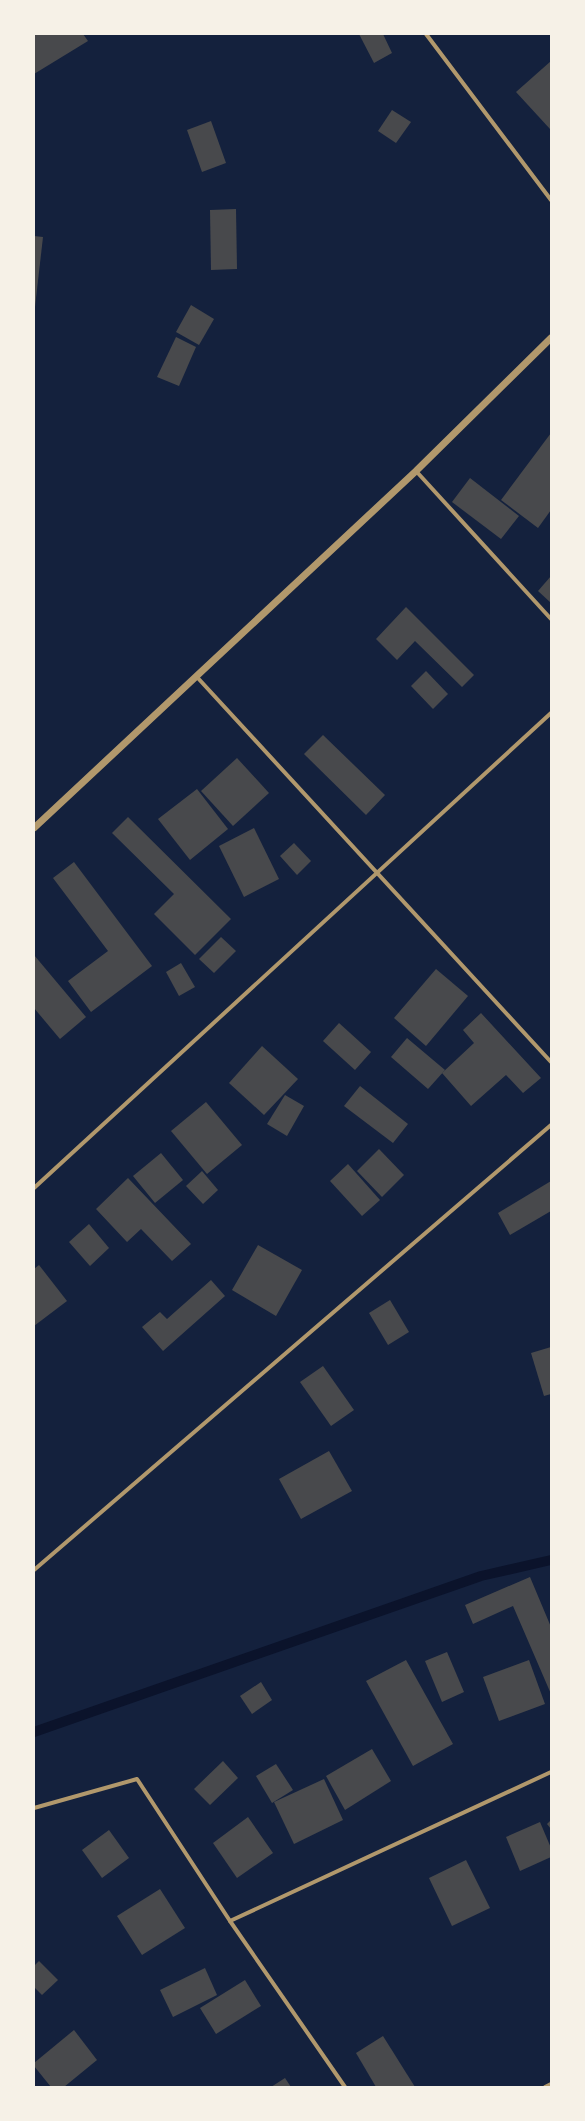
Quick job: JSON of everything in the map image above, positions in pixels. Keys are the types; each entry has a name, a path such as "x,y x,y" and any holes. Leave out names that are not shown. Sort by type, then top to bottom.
{"street":[{"path":"426,34 551,200"},
{"path":"34,828 416,471 551,338"},
{"path":"416,471 551,619"},
{"path":"196,676 551,1062"},
{"path":"34,1188 551,713"},
{"path":"34,1570 551,1125"},
{"path":"230,1920 551,1772"},
{"path":"34,1808 137,1779 230,1920 345,2087"},
{"path":"545,2087 551,2084"}],"building":[{"path":"34,34 83,34 88,41 34,74"},
{"path":"359,34 383,34 392,53 374,63"},
{"path":"551,61 551,127 550,129 516,92"},
{"path":"392,110 411,122 396,143 378,131"},
{"path":"211,121 226,163 202,172 187,130"},
{"path":"236,209 237,269 211,270 210,210"},
{"path":"34,236 43,237 35,307 34,306"},
{"path":"191,305 214,319 199,345 176,332"},
{"path":"176,337 196,347 179,386 157,377"},
{"path":"551,433 551,510 538,528 501,500"},
{"path":"470,478 519,516 501,539 452,502"},
{"path":"551,576 551,603 538,591"},
{"path":"406,607 474,675 462,687 415,641 397,660 376,639"},
{"path":"426,671 448,694 433,709 411,686"},
{"path":"323,735 385,795 366,815 304,754"},
{"path":"237,758 269,793 233,826 201,791"},
{"path":"197,789 228,829 190,860 158,819"},
{"path":"128,817 231,919 195,955 154,914 174,894 112,833"},
{"path":"254,828 279,879 244,897 219,846"},
{"path":"294,843 311,861 297,875 280,856"},
{"path":"74,862 152,966 91,1012 68,981 108,951 53,878"},
{"path":"221,937 236,951 214,973 199,959"},
{"path":"34,955 86,1017 60,1039 34,1008"},
{"path":"181,963 195,987 179,996 166,972"},
{"path":"436,969 468,996 426,1046 394,1018"},
{"path":"481,1013 541,1078 523,1093 506,1075 471,1106 442,1073 474,1043 463,1030"},
{"path":"339,1023 371,1052 355,1070 323,1041"},
{"path":"407,1038 445,1070 428,1089 391,1057"},
{"path":"262,1046 298,1079 264,1115 229,1083"},
{"path":"360,1086 408,1124 393,1143 344,1106"},
{"path":"285,1095 304,1106 287,1136 267,1124"},
{"path":"206,1102 242,1145 207,1174 171,1131"},
{"path":"379,1149 404,1175 382,1197 357,1171"},
{"path":"161,1153 183,1180 155,1203 133,1176"},
{"path":"348,1164 380,1200 362,1216 330,1181"},
{"path":"202,1171 218,1190 203,1204 186,1186"},
{"path":"128,1178 191,1244 172,1261 141,1229 127,1242 96,1209"},
{"path":"551,1181 551,1211 510,1235 498,1213"},
{"path":"89,1224 109,1248 90,1266 69,1242"},
{"path":"258,1245 302,1270 276,1316 232,1290"},
{"path":"39,1265 67,1301 34,1326 34,1269"},
{"path":"211,1280 225,1296 163,1351 142,1327 160,1312 167,1319"},
{"path":"390,1300 409,1332 388,1345 369,1313"},
{"path":"551,1347 551,1394 544,1396 531,1353"},
{"path":"323,1366 354,1410 331,1426 300,1382"},
{"path":"329,1451 352,1491 301,1519 279,1479"},
{"path":"530,1577 551,1627 551,1694 513,1606 473,1624 465,1605"},
{"path":"447,1652 464,1692 442,1702 425,1661"},
{"path":"406,1660 453,1744 413,1766 366,1681"},
{"path":"529,1660 545,1704 499,1721 483,1677"},
{"path":"261,1682 272,1700 252,1714 240,1696"},
{"path":"372,1749 391,1781 345,1810 326,1776"},
{"path":"223,1761 238,1778 210,1805 194,1789"},
{"path":"276,1764 293,1790 272,1803 256,1776"},
{"path":"324,1779 343,1820 294,1844 274,1802"},
{"path":"248,1817 273,1853 237,1878 213,1843"},
{"path":"551,1820 551,1829 547,1824"},
{"path":"540,1822 551,1848 551,1857 520,1871 506,1837"},
{"path":"109,1830 129,1858 102,1878 82,1850"},
{"path":"466,1860 490,1908 452,1926 429,1878"},
{"path":"160,1889 185,1928 142,1955 117,1916"},
{"path":"39,1961 58,1980 42,1995 34,1987 34,1966"},
{"path":"205,1968 217,1995 173,2017 160,1990"},
{"path":"245,1980 261,2006 216,2034 200,2008"},
{"path":"74,2030 97,2060 64,2087 51,2087 34,2066 34,2063"},
{"path":"383,2036 415,2087 376,2087 356,2053"},
{"path":"285,2078 291,2087 271,2087"}],"waterway":[{"path":"34,1732 481,1576 551,1560"}]}
